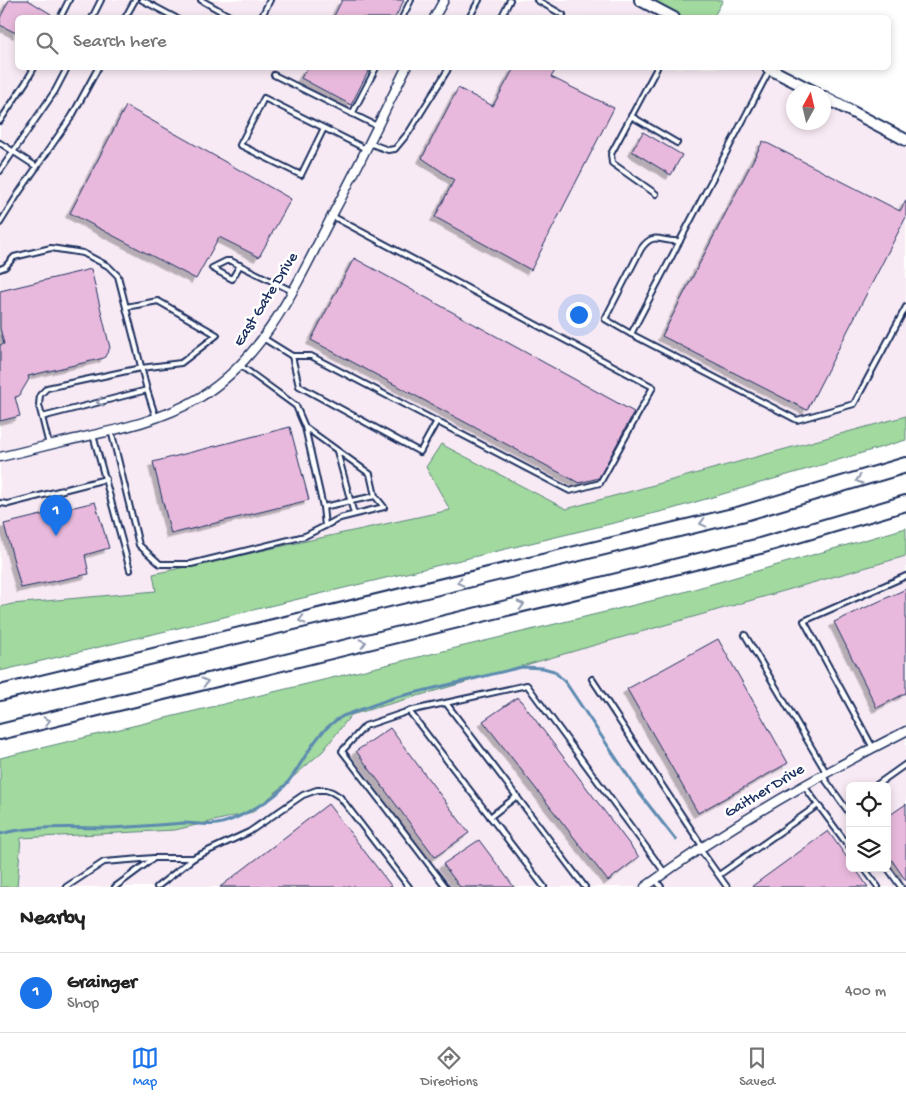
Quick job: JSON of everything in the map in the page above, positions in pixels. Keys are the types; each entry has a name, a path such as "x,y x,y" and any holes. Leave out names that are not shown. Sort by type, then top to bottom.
{"highway":[{"path":"0,693 741,514 906,465"},
{"path":"0,732 760,546 906,503"}],"street":[{"path":"436,15 444,0"},
{"path":"640,0 668,15"},
{"name":"East Gate Drive","path":"0,457 156,418 213,390 241,366 262,338 292,291 405,70"},
{"path":"773,70 802,85"},
{"path":"831,101 906,140"},
{"name":"Gaither Drive","path":"644,887 701,848 803,785 906,731"}],"lane":[{"path":"62,15 69,0"},
{"path":"94,15 101,0"},
{"path":"127,15 135,0"},
{"path":"142,0 170,15"},
{"path":"201,0 228,15"},
{"path":"404,15 411,0"},
{"path":"471,15 479,0"},
{"path":"502,15 510,0"},
{"path":"536,0 563,15"},
{"path":"262,15 268,1"},
{"path":"0,121 33,70"},
{"path":"0,171 55,92 66,70"},
{"path":"0,223 72,116 97,70"},
{"path":"352,114 375,70"},
{"path":"324,128 301,175 240,145 264,98 324,128 367,146 388,150 395,149 409,132 448,70"},
{"path":"656,70 611,154 612,163 656,194"},
{"path":"631,334 768,70"},
{"path":"274,75 377,126"},
{"path":"632,116 677,143"},
{"path":"0,144 37,166"},
{"path":"262,338 292,356 311,356 570,491 600,483 653,386 332,216"},
{"path":"680,241 670,242 653,237 647,240 640,249 605,319 797,420 854,404 906,307"},
{"path":"0,269 4,268 14,256 51,248 83,253 108,266 118,276 141,368 156,418"},
{"path":"240,265 232,279 212,268 226,261 231,261 240,265 292,291"},
{"path":"49,445 39,404 40,394 47,388 141,368 181,363 217,335 158,301 126,307"},
{"path":"292,356 299,386 420,452 437,421"},
{"path":"241,366 296,406 305,427 324,507 325,526"},
{"path":"42,417 147,390"},
{"path":"111,430 139,545 160,564 191,564 305,536 340,518 384,507 375,496 370,474 305,427"},
{"path":"93,435 130,570"},
{"path":"337,450 354,514"},
{"path":"0,503 8,504 106,479"},
{"path":"324,507 375,496"},
{"path":"873,748 804,621 906,576"},
{"path":"745,635 845,807"},
{"path":"592,679 727,887"},
{"path":"446,887 342,751 365,726 409,711 527,685 665,873"},
{"path":"446,703 585,887"},
{"path":"409,711 544,887"},
{"path":"881,782 906,764"},
{"path":"803,785 846,843"},
{"path":"157,887 195,858 249,832 303,795 317,790 326,790 340,797 409,887"},
{"path":"490,817 517,796"},
{"path":"719,875 818,805"},
{"path":"115,887 154,858"},
{"path":"66,887 104,862 154,858 195,858"},
{"path":"867,872 878,887"},
{"path":"890,872 901,887"},
{"path":"655,879 661,887"}],"shaded area":[{"path":"0,0 642,0 672,15 15,15 15,70 775,70 804,85 786,85 786,130 831,130 831,99 906,139 906,416 477,534 0,646"},
{"path":"906,544 906,887 0,887 0,772"}],"green space":[{"path":"636,0 723,0 715,15 665,15"},
{"path":"906,416 906,440 672,509 0,671 0,607 12,604 156,591 153,574 450,510 426,467 441,444 566,509"},
{"path":"906,528 906,556 351,715 323,751 253,812 175,830 21,838 17,887 0,887 0,758 663,598"}],"building":[{"path":"9,0 28,0 51,14 15,15 15,32 0,25 0,18"},
{"path":"342,0 404,0 396,15 334,15"},
{"path":"306,70 369,70 351,105 301,78"},
{"path":"513,70 556,70 551,77 614,108 531,270 435,217 454,180 422,158 458,88 493,106"},
{"path":"126,106 291,199 259,257 219,237 196,279 70,213"},
{"path":"643,132 682,155 671,175 632,151"},
{"path":"763,141 900,211 906,200 906,217 807,410 662,336"},
{"path":"354,258 634,412 599,478 579,483 311,340"},
{"path":"91,269 110,348 104,358 28,376 29,379 19,396 15,397 20,416 0,421 0,345 4,344 0,328 0,291"},
{"path":"290,427 309,500 171,534 153,462"},
{"path":"95,502 109,548 85,555 89,574 21,588 4,524"},
{"path":"906,589 906,693 877,708 834,622"},
{"path":"718,639 788,763 698,813 627,689"},
{"path":"518,697 639,857 608,881 483,721"},
{"path":"390,728 469,833 435,857 356,751"},
{"path":"328,804 392,887 220,887"},
{"path":"906,804 906,881 891,859 891,814"},
{"path":"828,831 846,856 846,872 858,872 868,887 751,887"},
{"path":"479,840 514,887 460,887 443,864"}],"waterway":[{"path":"0,834 41,828 110,828 183,823 204,825 223,823 240,816 276,795 295,772 319,736 343,716 393,698 522,667 543,668 554,671 566,683 640,794 676,840"}],"place":[{"name":"Grainger","path":"56,536"}]}
